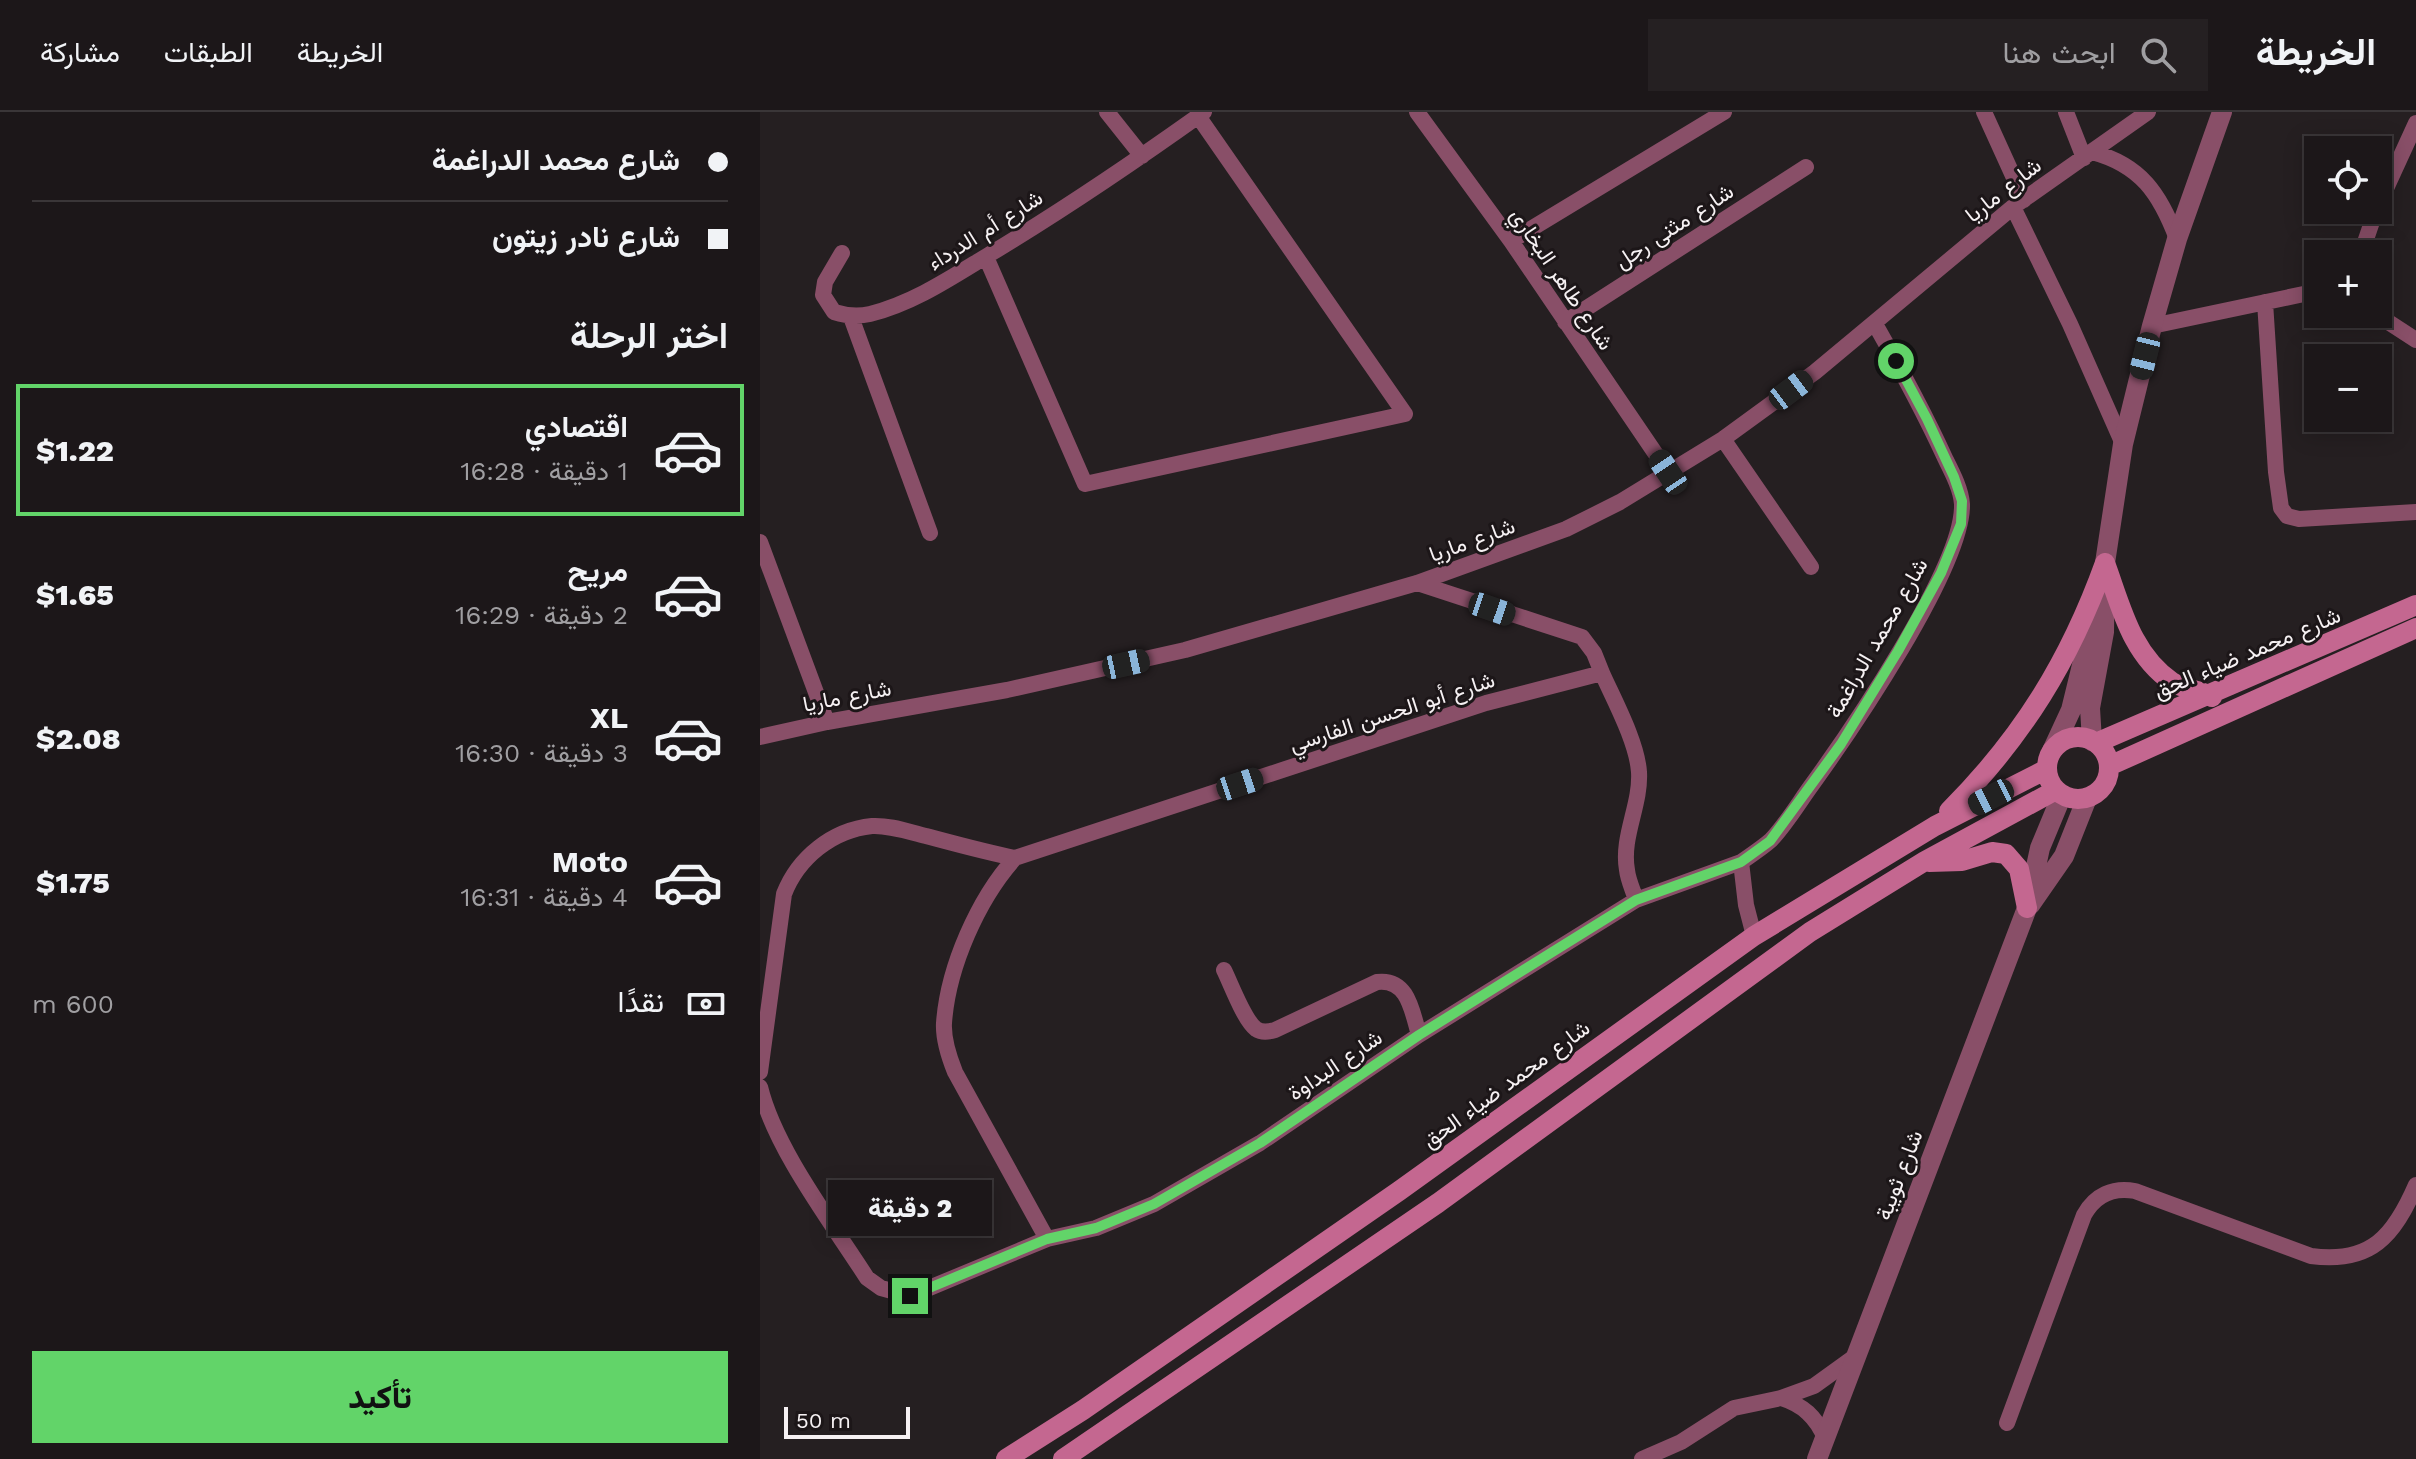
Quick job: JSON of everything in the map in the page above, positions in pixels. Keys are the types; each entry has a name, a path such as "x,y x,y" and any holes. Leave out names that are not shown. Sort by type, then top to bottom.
{"main road":[{"path":"2105,563 2128,627 2146,658 2158,671 2187,690 2211,695 2221,715"},
{"path":"1935,826 1972,789 2035,707 2085,616 2105,563"},
{"name":"شارع محمد ضياء الحق","path":"2094,742 2211,695 2416,605"},
{"name":"شارع محمد ضياء الحق","path":"2109,766 2416,628"},
{"path":"1063,1459 1438,1203 1810,932 1925,861 2059,793 2078,799 2094,795 2105,782 2109,766 2102,750 2094,742 2081,738 2066,740 2050,760 2059,793"},
{"name":"شارع محمد ضياء الحق","path":"1006,1459 1399,1191 1754,936 2050,760"},
{"path":"1925,861 1962,861 1992,852 2006,854 2019,869 2027,908"}],"street":[{"path":"1107,112 1142,156"},
{"path":"1511,241 1724,112"},
{"path":"1984,112 2018,204 2123,444"},
{"path":"2066,112 2088,155 2124,163 2149,185 2166,210 2177,239"},
{"name":"شارع ماريا","path":"760,737 1007,690 1185,650 1417,583 1566,529 1620,502 1723,439 1875,324 2018,204 2148,112"},
{"path":"2094,742 2090,708 2104,632 2102,603 2105,563 2123,444 2177,239 2222,112"},
{"name":"شارع طاهر البخاري","path":"1419,113 1511,241 1668,472"},
{"path":"986,257 1085,484 1405,414 1201,114"},
{"name":"شارع أم الدرداء","path":"851,317 902,303 944,282 1142,156 1201,114"},
{"path":"2392,175 2416,123"},
{"name":"شارع مثنى رجل","path":"1565,322 1806,167"},
{"path":"842,253 825,282 823,295 834,312 851,317 930,533"},
{"path":"2152,326 2304,294"},
{"path":"2265,302 2281,508 2287,516 2299,519 2416,512"},
{"name":"شارع محمد الدراغمة","path":"1741,862 1770,841 1841,744 1941,573 1961,524 1962,501 1954,477 1927,419 1875,324"},
{"path":"2392,324 2416,340"},
{"path":"1723,439 1811,567"},
{"path":"760,542 827,722"},
{"path":"1417,583 1582,637 1594,653 1639,769 1638,792 1628,832 1626,870 1636,900 1741,862 1746,905 1754,936"},
{"path":"2050,760 2071,710 2094,619 2102,603"},
{"name":"شارع أبو الحسن الفارسي","path":"1015,858 1471,707 1602,673"},
{"name":"شارع ثويبة","path":"1817,1459 2027,908 2040,848 2059,793"},
{"name":"شارع ثويبة","path":"2027,908 2064,856 2087,798"},
{"path":"760,1072 784,894 788,882 811,853 829,839 872,826 894,828 1015,858 989,891 962,947 944,1026 955,1072 1047,1239"},
{"name":"شارع البداوة","path":"760,1087 767,1112 782,1144 867,1278 881,1288 910,1296 1047,1239 1127,1217 1202,1178 1260,1143 1419,1035 1636,900"},
{"path":"1224,970 1256,1029 1265,1032 1275,1030 1377,982 1386,981 1403,990 1419,1035"},
{"path":"2007,1423 2084,1215 2102,1195 2118,1190 2135,1191 2311,1256 2331,1259 2360,1253 2386,1237 2399,1222 2416,1185"},
{"path":"1642,1459 1680,1451 1734,1408 1781,1398 1821,1381 1857,1355"},
{"path":"1781,1398 1804,1408 1825,1438"}],"route":[{"path":"910,1296 1047,1239 1096,1228 1154,1204 1260,1143 1419,1035 1636,900 1741,862 1770,841 1841,744 1898,651 1941,573 1961,524 1962,501 1954,477 1896,361"}]}
